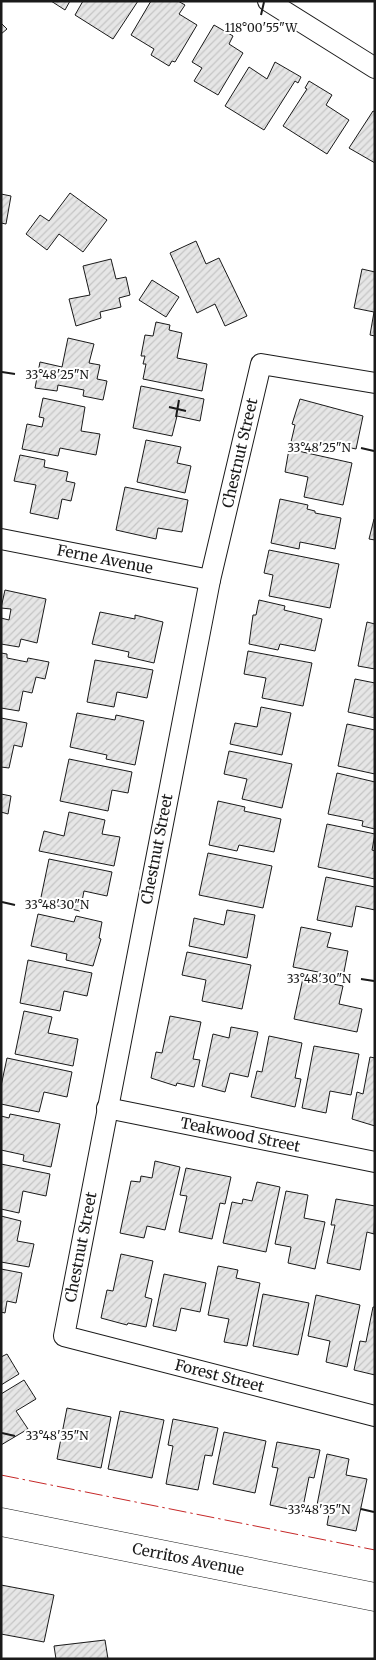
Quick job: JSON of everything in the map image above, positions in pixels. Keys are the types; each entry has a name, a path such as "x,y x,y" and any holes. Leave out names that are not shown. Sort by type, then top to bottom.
{"main road":[{"name":"Cerritos Avenue","path":"1,1522 375,1597"}],"street":[{"path":"268,1 375,68"},
{"name":"Chestnut Street","path":"64,1336 210,580 261,364 375,383"},
{"name":"Ferne Avenue","path":"1,539 210,580"},
{"name":"Teakwood Street","path":"107,1108 375,1162"},
{"name":"Forest Street","path":"64,1336 375,1416"}],"building":[{"path":"51,1 70,1 65,10"},
{"path":"83,1 138,1 113,39 75,15"},
{"path":"151,1 178,1 185,5 179,14 197,25 175,62 172,61 169,66 151,55 154,49 131,35"},
{"path":"1,23 7,29 1,34"},
{"path":"214,25 233,36 229,44 243,53 218,95 194,81 202,68 192,62"},
{"path":"275,62 301,77 298,83 295,81 264,130 225,106 249,67 267,79"},
{"path":"309,81 332,95 326,105 349,120 327,154 283,126 307,89 305,88"},
{"path":"373,111 375,112 375,163 349,148"},
{"path":"70,193 107,220 83,252 59,234 47,250 26,234 40,215 49,221"},
{"path":"1,194 11,196 6,224 1,223"},
{"path":"196,241 206,264 219,258 247,316 225,326 215,304 197,313 170,253"},
{"path":"111,259 116,279 126,277 130,295 119,298 121,307 100,312 101,318 76,326 69,299 90,295 83,266"},
{"path":"362,269 375,272 375,336 370,335 374,312 354,308"},
{"path":"152,280 179,297 166,317 139,300"},
{"path":"156,322 170,325 169,330 182,333 177,358 207,364 202,391 143,379 146,364 143,364 145,356 141,356 145,335 153,336"},
{"path":"68,338 94,344 89,363 100,365 97,379 107,381 103,400 83,396 84,390 58,385 57,391 35,388 40,362 62,367"},
{"path":"141,386 204,399 200,421 177,416 172,436 133,428"},
{"path":"43,398 85,407 81,431 100,434 96,455 60,448 58,456 22,449 27,424 42,427 44,418 39,417"},
{"path":"300,399 363,416 356,449 320,441 318,448 291,442 295,425 292,424"},
{"path":"146,440 181,447 177,463 191,466 185,493 137,482"},
{"path":"289,449 352,463 343,505 304,497 308,477 285,472"},
{"path":"20,455 45,460 44,467 68,472 66,481 75,483 71,501 62,499 58,519 30,513 36,485 14,481"},
{"path":"125,487 188,500 182,532 158,528 156,539 116,530"},
{"path":"280,499 308,505 307,509 315,511 315,513 341,518 335,549 300,542 299,549 271,543"},
{"path":"375,519 375,540 369,539"},
{"path":"269,550 339,564 330,608 269,596 273,575 264,573"},
{"path":"5,590 46,599 37,643 21,639 19,647 1,644 1,618 9,620 11,609 1,608"},
{"path":"259,600 285,606 284,610 322,619 315,651 280,644 278,650 249,644 253,615 256,615"},
{"path":"100,612 135,619 135,615 163,622 154,663 128,657 129,652 92,644"},
{"path":"367,622 375,624 375,669 358,666"},
{"path":"248,651 312,663 303,706 262,698 266,678 244,674"},
{"path":"1,653 7,654 7,658 27,662 28,658 49,662 45,679 36,677 32,693 23,691 19,711 1,708"},
{"path":"95,660 153,670 147,698 117,692 114,707 87,702"},
{"path":"355,679 375,683 375,718 348,712"},
{"path":"261,707 291,713 282,755 230,744 235,723 257,727"},
{"path":"77,713 115,720 116,715 144,721 135,765 106,759 107,755 70,747"},
{"path":"1,718 27,723 22,747 14,745 9,768 1,767"},
{"path":"347,724 375,730 375,774 338,766"},
{"path":"229,751 292,764 282,808 242,799 247,779 224,774"},
{"path":"69,759 132,772 128,793 112,790 108,811 60,801"},
{"path":"337,773 375,782 375,829 362,826 363,821 328,814"},
{"path":"1,794 11,796 8,814 1,812"},
{"path":"218,801 245,807 244,811 281,819 274,852 239,845 237,851 209,845"},
{"path":"69,812 105,820 102,834 120,837 114,866 39,851 44,831 64,836"},
{"path":"327,824 375,834 372,850 375,851 375,879 318,867"},
{"path":"208,853 272,866 263,908 199,895"},
{"path":"49,859 112,872 107,896 84,891 80,911 40,902"},
{"path":"326,877 375,887 375,910 356,906 352,927 317,920"},
{"path":"227,910 255,915 247,958 189,946 194,918 224,925"},
{"path":"38,914 74,922 76,916 102,922 99,938 101,939 93,966 66,960 67,954 31,946"},
{"path":"301,927 331,933 327,947 348,951 343,977 293,967"},
{"path":"187,952 251,965 242,1009 202,1001 206,980 182,975"},
{"path":"28,960 92,973 87,996 64,991 60,1011 20,1003"},
{"path":"303,978 343,986 339,1004 362,1009 357,1032 294,1019"},
{"path":"24,1011 52,1017 48,1033 78,1039 73,1066 15,1054"},
{"path":"170,1016 201,1022 193,1059 200,1060 194,1087 177,1083 176,1086 151,1078 156,1052 162,1053"},
{"path":"231,1027 258,1032 248,1077 230,1073 225,1092 202,1086 213,1034 229,1038"},
{"path":"269,1036 302,1043 295,1078 301,1079 295,1107 251,1097 257,1071 262,1072"},
{"path":"314,1046 359,1054 351,1095 330,1091 326,1113 302,1108"},
{"path":"370,1057 375,1058 375,1126 352,1119 357,1092 363,1094"},
{"path":"7,1058 72,1072 67,1097 44,1092 39,1112 1,1104 1,1086"},
{"path":"10,1114 60,1124 51,1167 23,1161 24,1155 1,1150 1,1116 9,1118"},
{"path":"155,1161 180,1167 165,1230 147,1226 144,1238 120,1233 131,1181 140,1182 141,1176 152,1178"},
{"path":"1,1164 50,1174 46,1196 23,1191 19,1213 1,1209"},
{"path":"186,1168 231,1177 225,1204 220,1203 212,1239 179,1232 187,1196 180,1195"},
{"path":"257,1182 280,1187 266,1252 223,1243 232,1202 242,1204 243,1199 252,1201"},
{"path":"286,1191 308,1195 304,1218 325,1222 315,1269 288,1263 291,1247 275,1244"},
{"path":"336,1199 375,1206 374,1234 367,1232 360,1270 327,1263 335,1225 331,1225"},
{"path":"1,1216 21,1221 17,1241 34,1244 29,1267 1,1262"},
{"path":"121,1254 153,1261 145,1297 152,1299 146,1327 128,1323 127,1325 101,1318 107,1290 113,1291"},
{"path":"218,1266 238,1270 236,1278 260,1283 247,1346 224,1342 229,1319 208,1315"},
{"path":"1,1269 22,1273 16,1303 7,1301 5,1313 1,1312"},
{"path":"164,1274 206,1283 200,1312 181,1308 176,1331 153,1326"},
{"path":"263,1294 309,1303 298,1355 253,1346"},
{"path":"316,1295 360,1305 347,1367 326,1362 330,1341 308,1336"},
{"path":"373,1307 375,1307 375,1375 354,1370 360,1341 366,1342"},
{"path":"7,1354 19,1374 1,1385 1,1357"},
{"path":"24,1380 36,1399 16,1411 28,1429 1,1445 1,1394"},
{"path":"67,1408 111,1417 101,1468 57,1459"},
{"path":"120,1411 164,1420 152,1478 108,1469"},
{"path":"173,1419 218,1428 212,1456 205,1455 198,1490 166,1484 173,1446 168,1445"},
{"path":"224,1432 266,1441 255,1493 213,1484"},
{"path":"277,1442 320,1450 314,1478 309,1477 302,1512 270,1505 278,1468 272,1467"},
{"path":"327,1454 349,1459 346,1475 367,1479 356,1531 327,1525 330,1508 317,1505"},
{"path":"1,1585 54,1595 44,1642 1,1634"},
{"path":"105,1640 108,1659 56,1659 54,1646"}],"power":[{"path":"1,1475 375,1550"}]}
